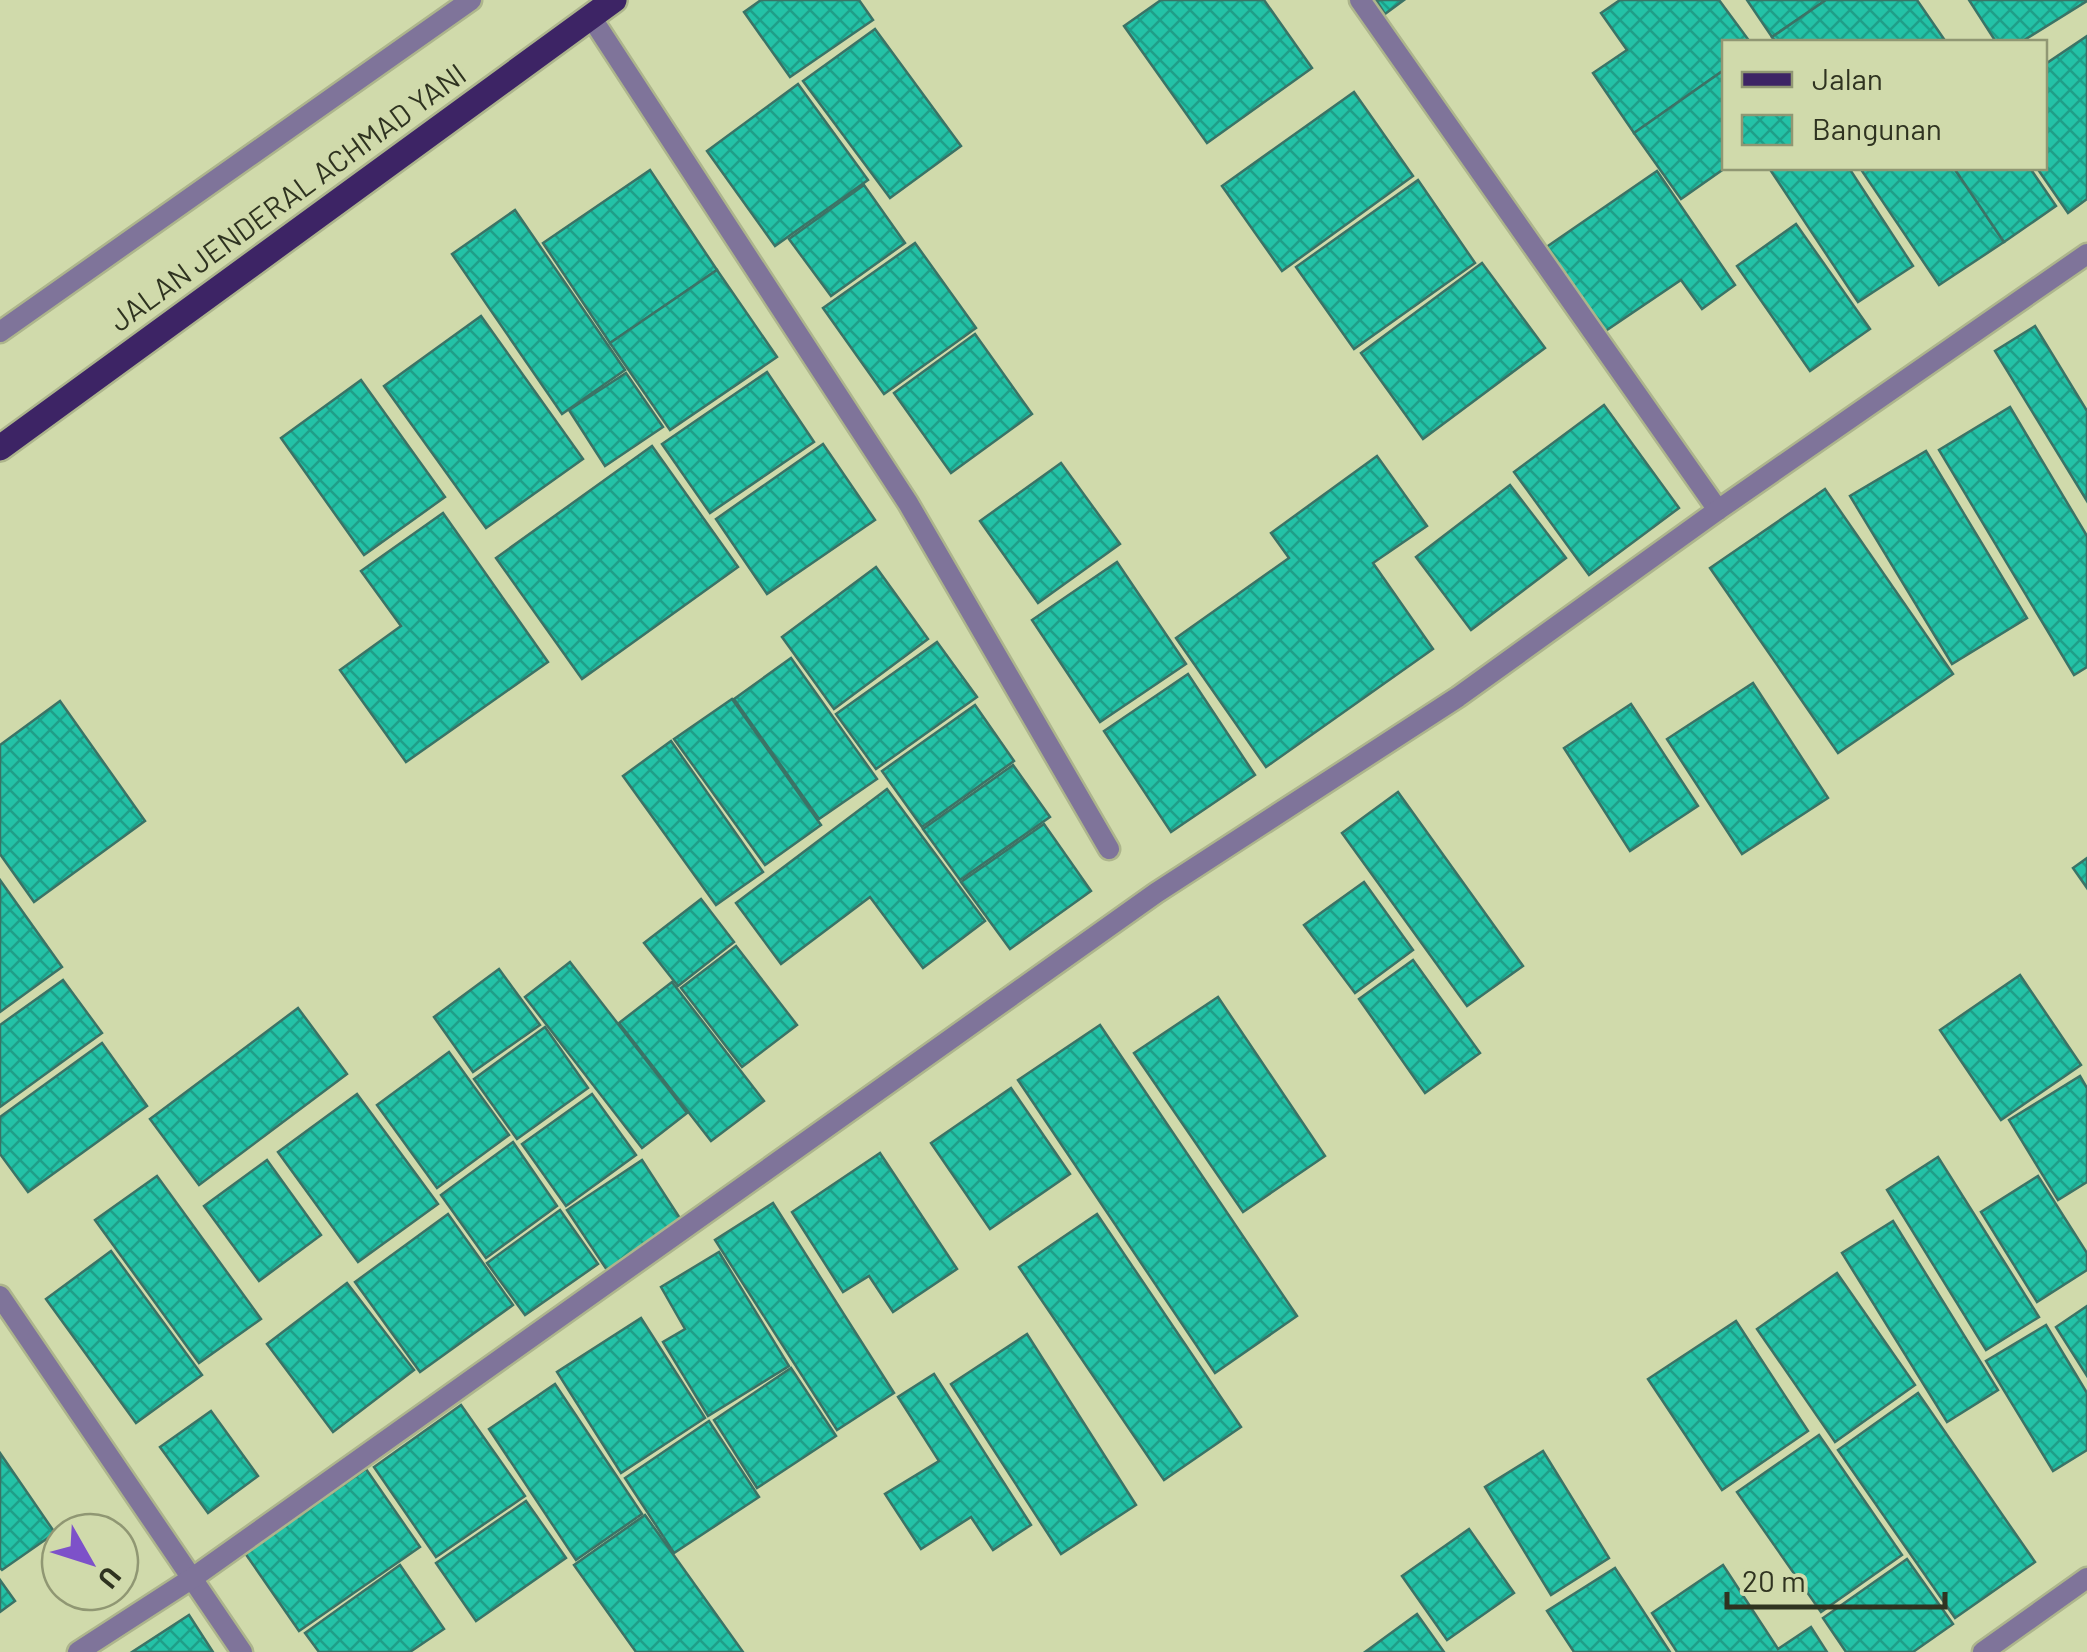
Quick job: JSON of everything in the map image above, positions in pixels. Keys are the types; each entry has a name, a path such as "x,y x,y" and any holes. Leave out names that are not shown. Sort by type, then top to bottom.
{"main road":[{"name":"JALAN JENDERAL ACHMAD YANI","path":"0,448 614,0"}],"street":[{"path":"0,332 471,0"},
{"path":"1360,0 1718,510"},
{"path":"591,17 908,503 1109,849"},
{"path":"78,1652 194,1576 1156,893 1458,697 1718,510 2087,254"},
{"path":"0,1296 194,1576 242,1652"},
{"path":"1982,1652 2087,1578"}],"building":[{"path":"761,0 859,0 873,20 790,77 744,12"},
{"path":"1161,0 1264,0 1312,68 1207,143 1124,26"},
{"path":"1376,0 1404,0 1385,14"},
{"path":"1620,0 1719,0 1749,40 1722,40 1722,71 1634,133 1593,73 1627,50 1601,13"},
{"path":"1747,0 1826,0 1772,37"},
{"path":"1826,0 1917,0 1945,40 1774,40 1772,37"},
{"path":"1969,0 2087,0 2024,40 1995,40"},
{"path":"875,29 961,146 890,198 803,81"},
{"path":"2087,36 2087,199 2068,213 2038,170 2047,170 2047,63"},
{"path":"1722,71 1722,170 1681,199 1634,133"},
{"path":"798,84 868,180 775,246 707,151"},
{"path":"1354,92 1413,176 1282,271 1222,186"},
{"path":"650,170 717,270 610,343 543,243"},
{"path":"1770,170 1850,170 1913,266 1858,302"},
{"path":"1955,170 2004,242 1939,285 1862,171"},
{"path":"1955,170 2031,170 2056,206 2004,242"},
{"path":"1657,171 1735,285 1702,309 1681,280 1601,334 1542,250"},
{"path":"1418,180 1475,263 1354,349 1296,267"},
{"path":"864,185 905,243 831,296 789,239"},
{"path":"515,210 625,370 562,414 452,254"},
{"path":"1796,224 1870,329 1810,371 1737,266"},
{"path":"915,243 976,328 884,394 823,308"},
{"path":"1482,263 1545,348 1423,439 1361,353"},
{"path":"717,270 777,357 670,430 610,343"},
{"path":"481,316 583,459 486,528 384,386"},
{"path":"2035,326 2087,411 2087,501 1995,351"},
{"path":"975,334 1032,414 951,473 894,393"},
{"path":"767,372 814,442 710,513 662,444"},
{"path":"626,373 663,427 605,466 569,410"},
{"path":"361,380 445,497 364,555 281,438"},
{"path":"1604,405 1679,508 1589,575 1514,472"},
{"path":"2010,407 2087,536 2087,667 2074,675 1939,450"},
{"path":"823,444 875,520 767,594 716,519"},
{"path":"652,446 738,567 582,679 496,558"},
{"path":"1926,451 2027,618 1952,664 1850,496"},
{"path":"1377,456 1427,526 1373,563 1433,649 1266,767 1176,638 1289,558 1271,533"},
{"path":"1061,463 1120,544 1038,603 980,521"},
{"path":"1510,485 1566,558 1471,630 1416,557"},
{"path":"1825,489 1953,674 1838,753 1710,568"},
{"path":"443,513 548,662 406,762 340,670 401,626 361,571"},
{"path":"1117,562 1186,664 1100,722 1032,620"},
{"path":"876,567 928,639 834,709 782,637"},
{"path":"937,642 977,697 876,769 836,714"},
{"path":"791,658 877,779 819,819 734,699"},
{"path":"1188,674 1255,775 1171,832 1104,731"},
{"path":"1753,683 1828,798 1742,854 1667,739"},
{"path":"732,699 821,825 765,865 674,739"},
{"path":"60,701 145,821 34,902 0,854 0,745"},
{"path":"1631,704 1698,806 1630,851 1564,748"},
{"path":"975,705 1014,761 922,827 882,771"},
{"path":"671,741 763,872 716,905 623,776"},
{"path":"1013,765 1050,817 960,880 923,829"},
{"path":"887,789 985,921 923,968 870,897 781,964 736,903"},
{"path":"1398,792 1523,966 1467,1006 1342,833"},
{"path":"1044,824 1091,891 1010,949 961,882"},
{"path":"2087,858 2087,888 2073,868"},
{"path":"0,880 62,967 0,1012"},
{"path":"1364,882 1413,950 1355,993 1304,925"},
{"path":"701,899 734,942 678,986 644,943"},
{"path":"736,946 797,1025 742,1067 681,988"},
{"path":"1413,960 1480,1053 1425,1093 1359,999"},
{"path":"570,962 687,1113 642,1148 525,997"},
{"path":"499,969 540,1025 473,1072 434,1017"},
{"path":"2020,975 2081,1065 2001,1120 1940,1030"},
{"path":"63,980 102,1033 0,1107 0,1025"},
{"path":"672,982 764,1101 711,1141 619,1023"},
{"path":"1218,997 1325,1156 1243,1212 1134,1053"},
{"path":"298,1008 347,1074 199,1185 150,1119"},
{"path":"1100,1025 1297,1316 1215,1373 1018,1080"},
{"path":"545,1027 588,1088 517,1139 474,1079"},
{"path":"102,1043 147,1106 28,1192 0,1154 0,1117"},
{"path":"449,1052 509,1135 437,1188 377,1105"},
{"path":"2080,1076 2087,1088 2087,1182 2058,1200 2009,1120"},
{"path":"1011,1088 1070,1174 990,1229 931,1143"},
{"path":"357,1094 438,1204 358,1262 278,1152"},
{"path":"592,1094 636,1155 566,1206 522,1144"},
{"path":"513,1142 557,1206 486,1258 441,1195"},
{"path":"880,1153 957,1269 893,1312 869,1276 843,1292 792,1212"},
{"path":"1938,1157 2039,1317 1986,1350 1887,1190"},
{"path":"267,1160 321,1235 259,1281 204,1206"},
{"path":"642,1160 683,1223 609,1273 567,1210"},
{"path":"157,1176 261,1319 199,1363 95,1220"},
{"path":"2038,1176 2087,1253 2087,1270 2037,1302 1981,1212"},
{"path":"773,1203 894,1393 837,1430 715,1240"},
{"path":"560,1210 598,1264 525,1315 487,1263"},
{"path":"448,1214 513,1305 420,1372 355,1282"},
{"path":"1097,1214 1241,1427 1164,1480 1019,1267"},
{"path":"1893,1221 1998,1390 1947,1422 1842,1253"},
{"path":"111,1251 202,1375 136,1423 46,1299"},
{"path":"719,1252 789,1366 708,1416 663,1342 685,1329 661,1287"},
{"path":"1837,1273 1915,1385 1835,1442 1757,1329"},
{"path":"347,1283 414,1370 333,1432 267,1344"},
{"path":"2087,1306 2087,1376 2056,1327"},
{"path":"641,1318 705,1418 621,1473 557,1372"},
{"path":"1736,1321 1808,1431 1722,1490 1648,1379"},
{"path":"2046,1325 2087,1393 2087,1450 2053,1471 1986,1361"},
{"path":"1027,1334 1136,1505 1061,1554 951,1384"},
{"path":"791,1368 836,1436 757,1488 714,1420"},
{"path":"934,1374 1031,1525 993,1550 971,1517 921,1549 885,1494 939,1461 898,1397"},
{"path":"555,1384 642,1514 576,1560 489,1429"},
{"path":"1918,1393 2035,1562 1955,1618 1838,1450"},
{"path":"461,1405 525,1496 436,1557 374,1467"},
{"path":"211,1411 258,1476 208,1513 160,1447"},
{"path":"709,1421 759,1497 674,1553 625,1478"},
{"path":"1819,1435 1902,1555 1821,1612 1737,1492"},
{"path":"1543,1451 1609,1558 1551,1595 1485,1487"},
{"path":"0,1453 41,1512 40,1543 0,1568"},
{"path":"366,1469 420,1547 299,1631 245,1553"},
{"path":"526,1501 566,1558 476,1621 436,1563"},
{"path":"645,1515 743,1652 636,1652 574,1565"},
{"path":"1469,1529 1514,1593 1447,1640 1402,1576"},
{"path":"1907,1559 1953,1624 1913,1652 1846,1652 1823,1618"},
{"path":"400,1565 444,1629 410,1652 319,1652 305,1633"},
{"path":"1723,1565 1778,1649 1811,1627 1827,1652 1677,1652 1652,1613"},
{"path":"1615,1568 1670,1652 1574,1652 1547,1611"},
{"path":"0,1580 15,1601 0,1612"},
{"path":"1417,1614 1444,1652 1365,1652"},
{"path":"189,1615 213,1652 132,1652"}]}
